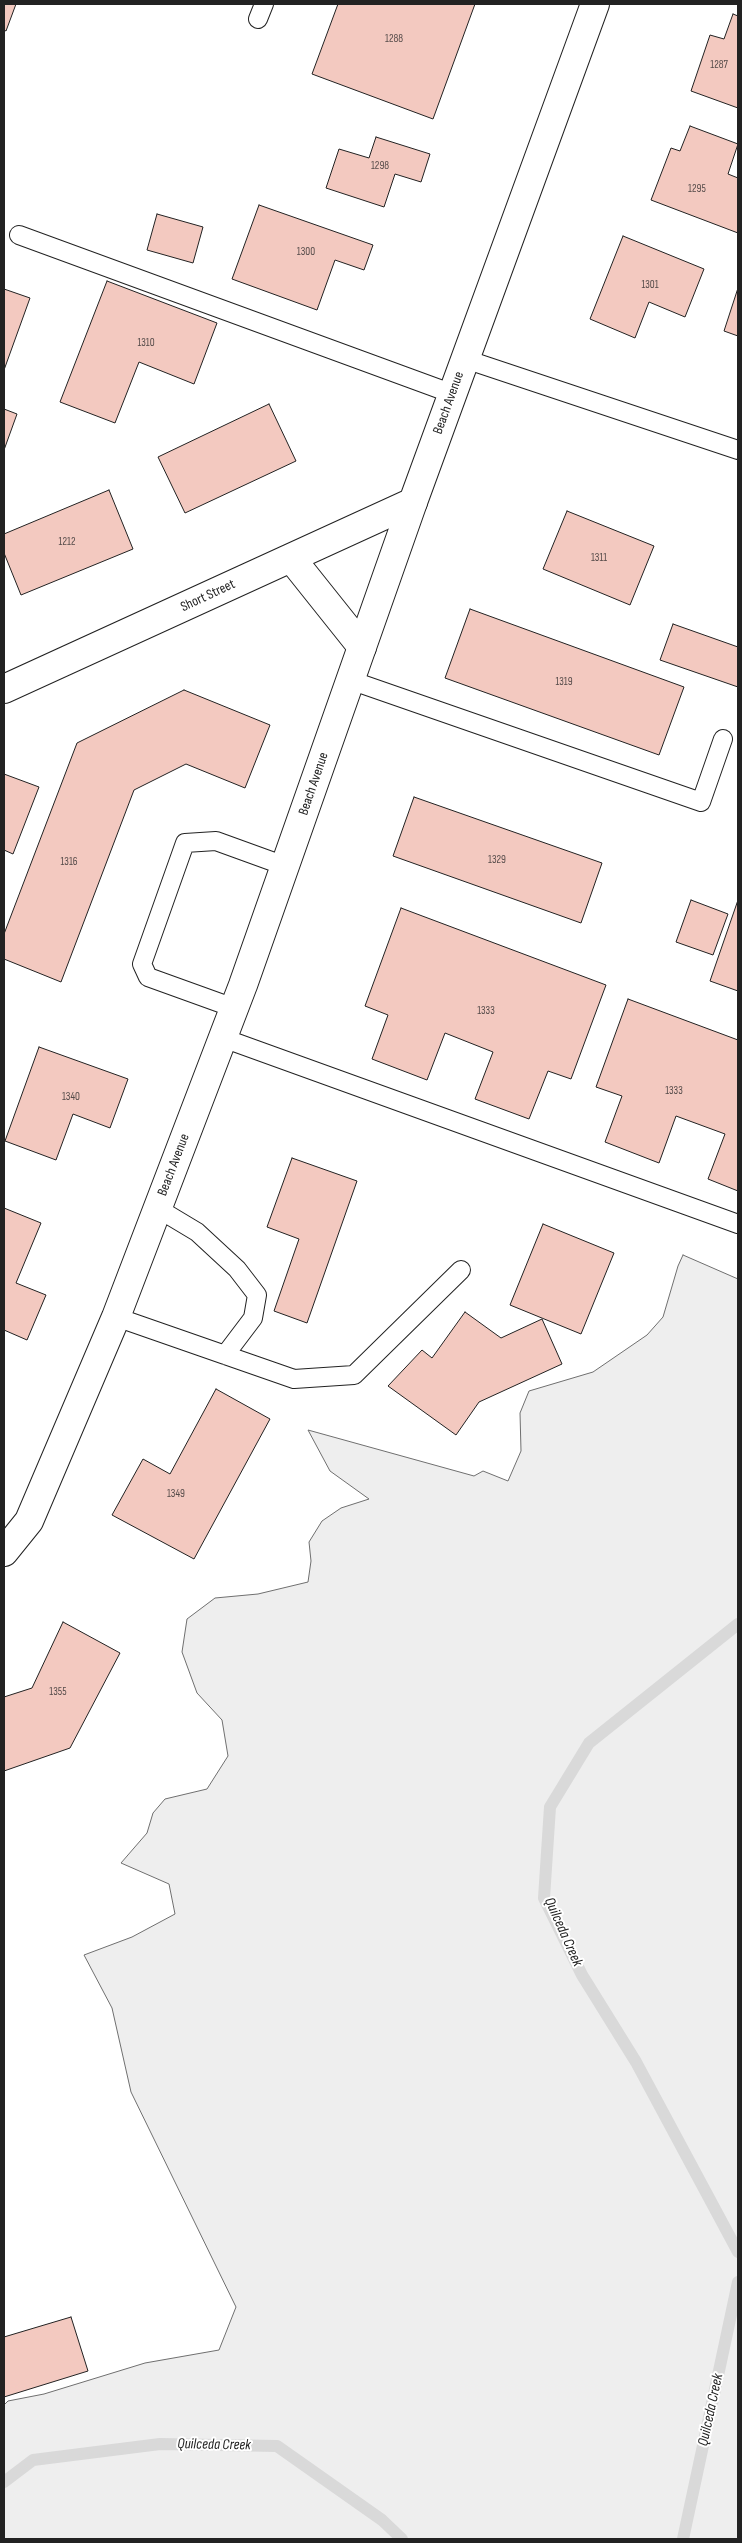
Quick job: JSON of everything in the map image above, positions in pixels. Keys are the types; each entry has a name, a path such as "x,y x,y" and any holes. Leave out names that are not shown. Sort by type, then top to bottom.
{"street":[{"name":"Beach Avenue","path":"4,1552 29,1521 116,1317 223,1038 413,502 595,4"},
{"name":"Short Street","path":"4,689 413,502"},
{"path":"291,558 362,647"}],"lane":[{"path":"19,235 452,394"},
{"path":"465,359 738,450"},
{"path":"350,680 701,802 723,739"},
{"path":"234,1008 148,977 142,964 148,945 185,843 216,841 285,866"},
{"path":"223,1038 738,1224"},
{"path":"157,1208 198,1232 237,1268 257,1295 253,1318 225,1355"},
{"path":"116,1317 294,1379 354,1375 460,1270"}],"shaded area":[{"path":"683,1255 738,1279 738,2539 4,2539 4,2405 8,2401 44,2394 145,2363 219,2350 236,2307 131,2092 112,2008 84,1955 132,1937 175,1914 169,1884 121,1863 147,1833 153,1813 165,1799 207,1789 228,1756 222,1720 197,1693 182,1652 187,1619 215,1598 258,1594 308,1582 311,1561 309,1542 322,1521 341,1508 369,1499 330,1471 308,1430 474,1476 483,1471 508,1481 521,1451 520,1413 529,1391 593,1372 647,1335 663,1317"}],"building":[{"path":"4,4 16,4 6,31 4,30"},
{"path":"338,4 475,4 433,119 312,74"},
{"path":"733,14 738,16 738,108 691,91 710,35 724,39"},
{"path":"690,126 738,144 728,174 738,178 738,233 651,200 671,148 680,151"},
{"path":"376,137 430,154 421,182 395,174 384,207 326,188 339,149 369,158"},
{"path":"259,205 373,245 364,270 335,260 317,310 232,279"},
{"path":"157,214 203,227 193,263 147,250"},
{"path":"623,236 704,269 685,317 649,302 635,338 590,319"},
{"path":"107,281 217,323 194,384 139,362 115,423 60,402"},
{"path":"738,288 738,336 724,331"},
{"path":"4,289 30,298 4,370"},
{"path":"269,404 296,461 185,513 158,457"},
{"path":"4,409 17,414 4,450"},
{"path":"109,490 133,549 21,595 4,553 4,534"},
{"path":"567,511 654,546 630,605 543,569"},
{"path":"470,609 684,687 659,755 445,678"},
{"path":"673,624 738,647 738,687 660,660"},
{"path":"184,690 270,725 245,788 186,764 134,790 61,982 4,959 4,934 77,743"},
{"path":"4,774 39,787 13,854 4,850"},
{"path":"414,797 602,863 581,923 393,856"},
{"path":"691,900 728,914 713,955 676,942"},
{"path":"738,900 738,991 710,981"},
{"path":"401,908 606,985 571,1079 548,1071 529,1119 475,1099 493,1052 445,1033 427,1080 372,1059 388,1015 365,1006"},
{"path":"628,999 738,1040 738,1191 708,1179 725,1134 676,1116 659,1163 605,1142 622,1096 596,1087"},
{"path":"39,1047 128,1079 110,1128 73,1114 56,1160 5,1141"},
{"path":"292,1158 357,1181 307,1323 274,1311 299,1239 267,1227"},
{"path":"4,1208 41,1223 16,1283 46,1295 27,1340 4,1330"},
{"path":"543,1224 614,1253 581,1334 510,1305"},
{"path":"465,1312 501,1338 542,1319 562,1364 479,1402 456,1435 388,1386 422,1350 432,1358"},
{"path":"216,1389 270,1419 194,1559 112,1515 143,1459 170,1474"},
{"path":"63,1622 120,1653 70,1748 4,1771 4,1697 32,1688"},
{"path":"71,2317 88,2371 4,2397 4,2337"}],"waterway":[{"name":"Quilceda Creek","path":"738,1624 589,1743 550,1807 544,1898 582,1975 636,2062 738,2252"},
{"name":"Quilceda Creek","path":"683,2539 738,2282"},
{"name":"Quilceda Creek","path":"4,2482 33,2460 160,2444 277,2446 382,2520 402,2539"}]}
